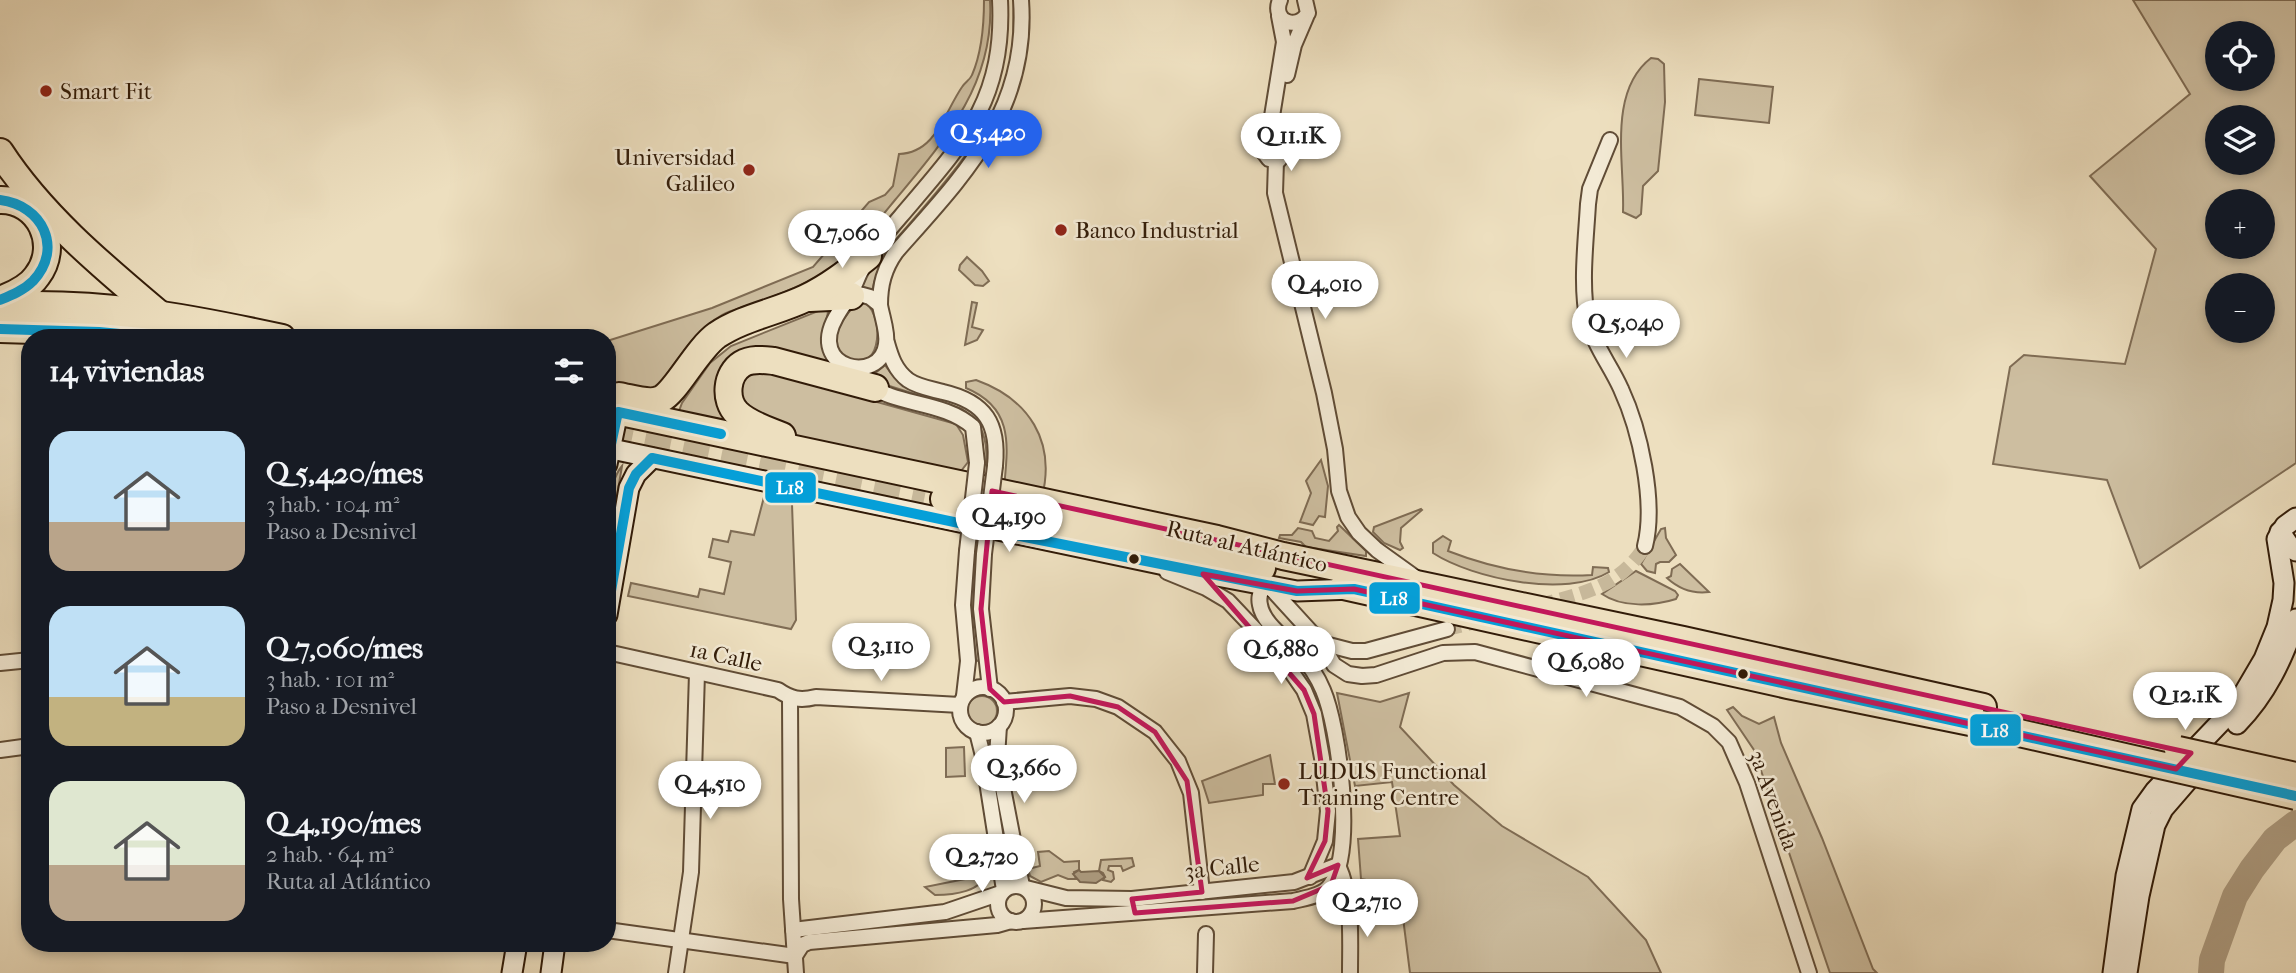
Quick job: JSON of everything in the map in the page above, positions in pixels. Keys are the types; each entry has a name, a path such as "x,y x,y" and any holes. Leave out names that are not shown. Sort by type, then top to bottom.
{"highway":[{"path":"0,152 32,193 85,250 161,325"},
{"path":"0,200 19,203 31,210 41,222 47,246 44,265 37,277 26,287 0,300"},
{"path":"616,397 659,400 717,336 757,316 805,299 840,278 868,256"},
{"path":"805,299 851,296"},
{"path":"0,306 77,305 161,325 198,329"},
{"path":"0,329 161,325"},
{"path":"0,344 21,336"},
{"path":"828,456 754,424 736,412 730,400 728,386 733,373 742,364 757,359 843,369 874,388"},
{"name":"Ruta al Atlántico","path":"616,407 828,456 1428,586 1981,716 2296,796"},
{"name":"Ruta al Atlántico","path":"925,495 1749,676 1981,716 2296,776"}],"main road":[{"name":"Ruta al Atlántico","path":"616,454 652,457 1297,592 1354,589"},
{"path":"616,563 629,488 636,474 652,457"},
{"path":"2113,973 2126,876 2142,809 2155,791 2248,690 2274,637 2284,591 2277,545 2280,533 2296,518"},
{"path":"2280,533 2284,541 2296,551"},
{"path":"2127,973 2143,875 2159,817 2260,697 2288,646 2296,619"},
{"path":"512,973 516,952"},
{"path":"551,973 554,952"}],"street":[{"path":"887,343 873,364 843,369 831,351 831,327 851,296 868,256 964,140 982,107 999,58 1000,0"},
{"path":"990,689 981,609 984,554 995,466 995,436 989,418 981,409 951,394 909,380 894,363 880,306 882,281 887,265 978,154 1009,97 1018,62 1021,0"},
{"path":"1278,4 1286,22 1294,24 1308,6"},
{"path":"1273,141 1284,42 1278,4"},
{"path":"1308,6 1294,45 1278,129 1273,141 1264,147 1264,154 1276,161 1275,192 1324,393 1335,449 1339,491 1348,517 1359,533 1377,550 1428,586"},
{"path":"1610,140 1590,189 1586,303 1592,334 1623,392 1641,453 1649,514 1645,546"},
{"path":"851,296 865,295 880,306"},
{"path":"874,388 941,408 962,417 972,427 977,447 977,463 963,605 968,662 962,701 963,722 977,732 985,733 999,726"},
{"path":"1137,560 1206,588 1228,601 1281,657 1304,690 1314,714 1328,811 1325,841 1310,877"},
{"path":"1266,585 1259,603 1262,612 1268,622 1302,657 1321,686 1329,704 1335,730 1342,800 1342,840 1338,865 1345,880 1349,906 1350,973"},
{"name":"3a Avenida","path":"1266,585 1321,643 1334,665 1348,674 1377,675 1443,653 1475,652 1681,707 1713,726 1728,742 1747,783 1809,973"},
{"path":"1321,643 1352,651 1366,651 1447,629"},
{"name":"1a Calle","path":"616,654 778,690 790,698 962,701"},
{"path":"0,663 21,661"},
{"path":"676,973 691,872 697,673"},
{"path":"962,701 972,690 990,689 1001,696 1004,702 1005,715 999,726 997,757 1024,887 1035,902 1031,914 1017,921 1001,914 998,909 1002,891 983,756 977,732"},
{"path":"1004,702 1070,696 1096,699 1118,707 1154,732 1178,761 1191,793 1202,892"},
{"path":"790,698 796,973"},
{"path":"0,750 21,747"},
{"name":"3a Calle","path":"795,956 802,945 809,942 997,925 1134,906 1202,892 1294,882 1338,865"},
{"name":"3a Calle","path":"1024,887 1066,898 1134,906 1293,901 1317,895 1331,885 1338,865"},
{"path":"793,930 945,912 1010,886 1024,887"},
{"path":"616,931 795,956"},
{"path":"1205,973 1206,934"}],"highlighted area":[{"path":"992,491 2191,753 2176,769 1354,589 1297,591 1203,574 1304,690 1314,714 1328,811 1325,841 1307,878 1338,865 1331,885 1293,901 1135,913 1132,899 1202,892 1187,781 1155,732 1118,707 1070,696 1004,702 990,689 981,609"}],"shaded area":[{"path":"984,0 990,0 984,58 963,109 932,155 851,250 831,268 812,279 725,313 712,322 685,349 656,390 616,385 616,338 712,308 813,267 869,202 885,195 893,186 899,154 922,147 938,130 962,87 971,77 983,28"},
{"path":"2133,0 2296,0 2296,463 2140,568 2107,480 1993,464 2010,367 2024,355 2125,364 2156,249 2090,176 2190,94"},
{"path":"1014,1 1015,32 1013,44 1013,18"},
{"path":"1013,44 1010,71 1005,86"},
{"path":"1651,58 1664,64 1665,102 1658,171 1643,186 1641,214 1636,218 1623,212 1621,130 1628,90 1637,72"},
{"path":"1699,79 1773,87 1769,123 1695,115"},
{"path":"997,104 963,162 885,256 872,292 860,287 868,273 968,152"},
{"path":"967,257 989,281 983,286 975,285 959,270"},
{"path":"861,301 869,306 874,315 877,339 869,358 860,362 848,359 840,353 836,338 848,313"},
{"path":"972,302 977,303 972,327 983,330 977,340 965,345"},
{"path":"823,309 828,312 822,343 832,364 743,357 732,423 679,411 710,363 731,346"},
{"path":"885,365 896,378 910,387 956,403 981,419 989,436 990,465 986,464 983,433 969,414 962,409 880,383 873,375"},
{"path":"757,370 816,382 956,424 963,435 968,462 958,475 821,448 746,410 738,388 740,382"},
{"path":"976,380 1011,398 1034,425 1045,458 1042,497 1004,488 1004,429 993,406 982,396 966,388 966,382"},
{"path":"1321,460 1328,486 1325,517 1319,516 1313,525 1300,522 1311,493 1306,481"},
{"path":"622,466 616,502 616,477"},
{"path":"764,497 792,504 796,620 791,629 628,596 631,583 698,597 700,589 724,594 731,562 709,557 713,539 728,542 731,531 754,535"},
{"path":"1421,509 1401,528 1400,542 1403,548 1400,550 1384,543 1373,532 1374,527"},
{"path":"1339,525 1366,551 1366,556 1306,547 1301,542 1279,538 1280,535 1292,535 1298,528 1312,531 1315,538 1329,541 1338,531"},
{"path":"1665,528 1666,538 1676,555 1669,562 1656,564 1655,573 1647,571 1641,564 1661,529"},
{"path":"1443,536 1451,541 1448,551 1501,567 1573,576 1592,575 1593,567 1608,568 1609,572 1591,580 1569,584 1520,582 1495,577 1471,571 1433,553 1433,543"},
{"path":"974,553 978,553 974,607 980,661 976,660 972,619"},
{"path":"1680,564 1709,592 1686,590 1667,578 1671,576 1672,569"},
{"path":"1636,571 1675,591 1678,595 1676,599 1658,603 1628,604 1602,594"},
{"path":"1337,693 1380,702 1409,693 1400,727 1454,785 1502,826 1588,877 1646,940 1661,973 1410,973 1399,886 1361,879 1358,839 1400,836 1392,782 1355,786"},
{"path":"982,696 993,700 997,711 993,722 982,726 971,722 967,711 971,700"},
{"path":"1733,707 1742,716 1759,724 1774,717 1781,743 1822,838 1873,969 1877,973 1830,973 1754,750 1727,710"},
{"path":"964,747 965,776 946,777 946,748"},
{"path":"1270,755 1275,784 1263,784 1263,795 1209,803 1202,781"},
{"path":"1049,851 1064,862 1079,861 1079,870 1074,872 1076,879 1058,875 1041,882 1030,876 1028,869 1040,866 1038,852"},
{"path":"1132,858 1134,866 1123,871 1121,866 1109,866 1108,870 1113,872 1114,879 1111,882 1103,880 1105,877 1099,871 1101,860"},
{"path":"983,865 987,871 980,884 974,888 935,895 925,887 965,879 984,871"},
{"path":"1079,870 1099,871 1105,877 1096,883 1080,882 1073,874"}],"waterway":[{"path":"2211,973 2212,960 2235,896 2275,839 2296,823"}],"tunnel":[{"path":"616,433 925,495"},
{"path":"1540,605 1586,592 1612,580 1635,560 1645,546"},
{"path":"1447,629 1480,621"}],"transit line":[{"name":"L18","path":"0,200 27,210 44,230 47,242 47,255 33,281 22,290 0,300"},
{"name":"L18","path":"0,329 21,330"},
{"name":"L18","path":"616,421 618,412 721,434"},
{"name":"L18","path":"616,562 629,488 636,474 652,458 1297,591 1354,589 2296,796"}],"place":[{"name":"Smart Fit","path":"46,91"},
{"name":"Universidad Galileo","path":"749,170"},
{"name":"Banco Industrial","path":"1061,230"},
{"name":"LUDUS Functional Training Centre","path":"1284,784"}]}
